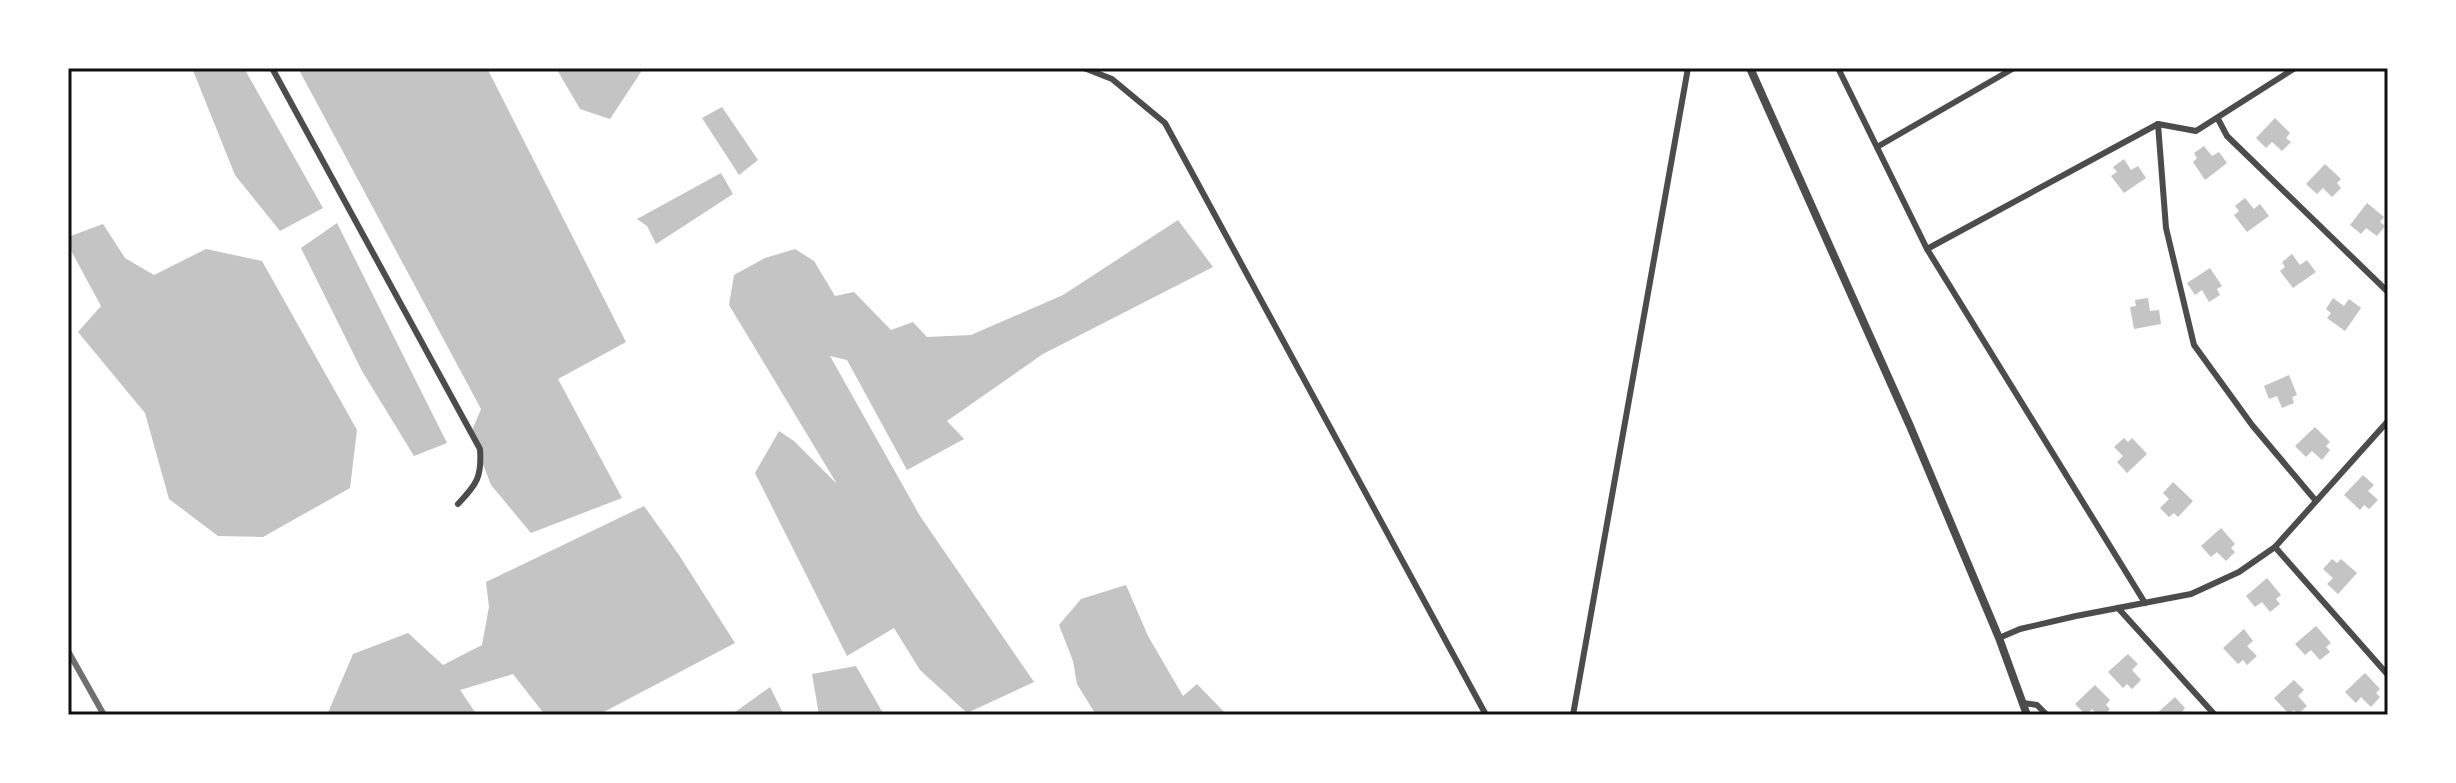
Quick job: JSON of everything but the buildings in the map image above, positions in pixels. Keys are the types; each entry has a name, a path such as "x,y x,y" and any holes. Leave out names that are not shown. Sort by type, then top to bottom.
{"street":[{"path":"1750,68 1910,426 1999,638 2027,715"}],"lane":[{"path":"272,68 480,449 482,470 474,487 458,504"},
{"path":"1084,68 1112,79 1165,123 1486,715"},
{"path":"1573,715 1688,68"},
{"path":"1838,68 1927,249 2145,603"},
{"path":"1877,147 2014,68"},
{"path":"1927,249 2158,124 2196,131 2292,68"},
{"path":"2218,119 2227,136 2388,292"},
{"path":"2158,124 2166,228 2194,345 2252,425 2316,501"},
{"path":"1999,638 2020,629 2191,594 2214,586 2275,547 2388,421"},
{"path":"2275,547 2388,675"},
{"path":"2118,608 2215,715"},
{"path":"2023,703 2037,705 2047,715"}],"railway":[{"path":"68,651 104,715"}]}
